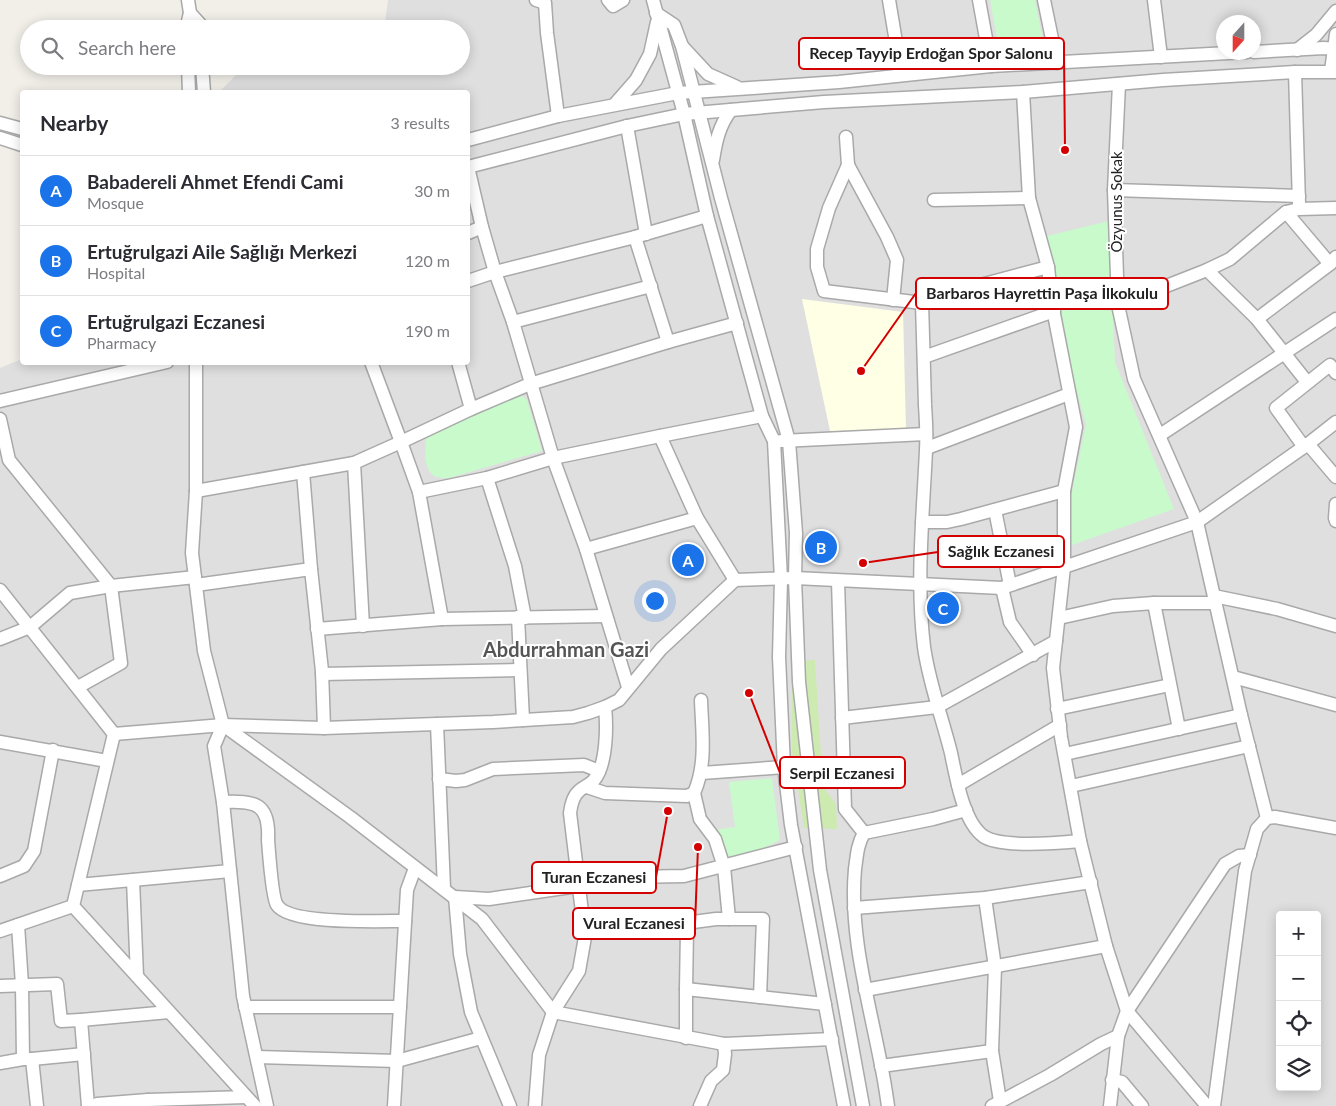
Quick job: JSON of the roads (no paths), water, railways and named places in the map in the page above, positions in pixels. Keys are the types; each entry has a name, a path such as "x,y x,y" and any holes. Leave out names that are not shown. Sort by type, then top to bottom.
{"street":[{"path":"188,0 190,13 188,20"},
{"path":"536,0 545,3 558,116"},
{"path":"608,0 613,6 623,0"},
{"path":"653,0 684,114 707,216 762,416 774,441 781,579 779,657 784,767 791,825 844,1106"},
{"path":"889,0 900,74"},
{"path":"979,0 991,66"},
{"path":"1044,0 1057,63"},
{"path":"1154,0 1161,57"},
{"path":"1298,50 1316,35 1336,11"},
{"path":"190,13 196,20"},
{"path":"615,104 636,80 650,54 657,16"},
{"path":"657,16 674,25 682,46 692,92 789,441 796,533 795,578 799,682 820,870 863,1106"},
{"path":"470,166 627,126 684,114 824,102 1022,92 1295,72 1334,72 1336,34"},
{"path":"682,46 708,74 740,89"},
{"path":"1261,52 1335,49"},
{"path":"470,139 558,116 678,93 839,82 900,74 991,66 1216,54"},
{"path":"1295,72 1299,209"},
{"path":"188,75 189,90"},
{"path":"203,75 204,90"},
{"name":"Özyunus Sokak","path":"1119,84 1114,190 1118,305 1134,379 1197,522 1232,678 1267,818"},
{"path":"1022,92 1029,198 1048,267 1068,394 1076,428 1064,491 1064,567 1053,668 1057,709 1080,841 1106,946 1127,1011 1207,1106"},
{"path":"712,165 717,135 723,120 731,110"},
{"path":"0,123 20,128"},
{"path":"627,126 641,235 651,286 668,342"},
{"path":"846,137 848,165 888,237 896,260 893,300"},
{"path":"0,138 20,144"},
{"path":"848,165 829,208 817,249 817,267 824,291 922,303 943,294 1048,267"},
{"path":"470,176 495,272 513,322 553,458 586,549 628,686"},
{"path":"1114,190 1299,196"},
{"path":"934,200 1029,198"},
{"path":"1118,305 1230,259 1286,212 1299,209 1336,208"},
{"path":"1257,319 1333,260 1286,212"},
{"path":"470,280 707,216"},
{"path":"470,232 482,227"},
{"path":"1207,270 1257,319 1307,382"},
{"path":"513,322 651,286"},
{"path":"922,303 927,448 922,522 921,583 924,645 929,676 946,733 958,785 966,810 985,838 994,842 1016,843 1080,841"},
{"path":"924,357 1054,311"},
{"path":"1160,436 1336,319"},
{"path":"196,491 354,463 530,384 737,323"},
{"path":"0,401 154,365"},
{"path":"196,365 196,491 192,553 204,651 223,725 214,746 223,802 243,996 268,1106"},
{"path":"372,365 419,492 442,619"},
{"path":"459,365 471,409"},
{"path":"1336,373 1330,365 1276,408 1306,445 1336,477"},
{"path":"927,448 1068,394"},
{"path":"419,492 487,478 553,458 762,416"},
{"path":"0,419 9,460 111,586 121,663 78,687"},
{"path":"114,734 223,725 324,728 573,717 605,707 619,700 628,686 661,649 735,580 795,578 1006,587 1197,522 1336,422"},
{"path":"774,441 926,434"},
{"path":"660,436 697,518 735,580"},
{"path":"354,463 363,626"},
{"path":"303,472 322,674 324,728"},
{"path":"487,478 515,566 522,618 520,670 523,720"},
{"path":"922,522 947,522 1064,491"},
{"path":"1336,504 1336,521"},
{"path":"995,510 1010,622 1033,655"},
{"path":"586,549 697,518"},
{"path":"0,639 30,627 70,593 111,586 196,581 311,569"},
{"path":"838,581 845,809 864,833"},
{"path":"0,590 114,734"},
{"path":"1059,618 1113,606 1215,600 1277,609 1336,626"},
{"path":"1154,603 1179,729"},
{"path":"317,629 442,619 606,616"},
{"path":"842,718 937,707 1033,655 1056,640"},
{"path":"322,674 520,670"},
{"path":"1232,678 1336,705"},
{"path":"1057,709 1170,685"},
{"path":"701,700 702,773 694,793 700,819 715,839 724,867 729,919"},
{"path":"535,1105 539,1055 553,1012 579,971 585,937 570,812 579,790 595,779 599,770 606,741 605,707"},
{"path":"1065,754 1241,715"},
{"path":"437,724 444,888"},
{"path":"223,725 350,817 482,919 553,1012 724,1044 832,1039"},
{"path":"958,785 1060,725"},
{"path":"73,906 114,734"},
{"path":"0,742 107,761"},
{"path":"1071,786 1249,746"},
{"path":"0,876 24,866 34,851 53,750"},
{"path":"439,779 465,780 492,769 584,765 599,770"},
{"path":"702,773 784,767"},
{"path":"587,786 604,793 687,796 694,793"},
{"path":"223,802 252,802 263,812 269,830 268,840 275,902 286,914 327,920 405,922"},
{"path":"864,833 933,820 966,810"},
{"path":"1214,1106 1244,881 1257,829 1267,818 1281,817 1336,828"},
{"path":"864,833 858,845 853,888 854,908 865,990 888,1106"},
{"path":"455,897 489,899 578,882 684,876 796,847"},
{"path":"1110,1106 1118,1036 1127,1011 1222,868 1234,858 1244,854 1250,855"},
{"path":"394,1106 407,890 415,868"},
{"path":"78,886 230,871"},
{"path":"133,880 137,976"},
{"path":"854,908 985,898 1091,882"},
{"path":"455,897 460,954 471,1012 510,1106"},
{"path":"985,898 995,967 992,1051 996,1103 1118,1036"},
{"path":"73,906 250,1101"},
{"path":"0,931 73,906"},
{"path":"686,1038 688,929 693,922 762,919 760,997"},
{"path":"18,924 27,1059 37,1106"},
{"path":"865,990 1106,946"},
{"path":"0,986 57,984 61,1020 169,1012"},
{"path":"686,989 825,1004"},
{"path":"246,1008 400,1008"},
{"path":"81,1020 84,1054 93,1106 250,1101"},
{"path":"256,1057 397,1061 481,1038"},
{"path":"700,1106 711,1081 723,1070 724,1044"},
{"path":"881,1066 992,1051"},
{"path":"0,1062 84,1054"},
{"path":"1112,1080 1122,1082 1142,1106"}],"place":[{"name":"Recep Tayyip Erdoğan Spor Salonu","path":"1065,150"},
{"name":"Barbaros Hayrettin Paşa İlkokulu","path":"861,371"},
{"name":"Ertuğrulgazi Aile Sağlığı Merkezi","path":"821,547"},
{"name":"Babadereli Ahmet Efendi Cami","path":"688,560"},
{"name":"Sağlık Eczanesi","path":"863,563"},
{"name":"Ertuğrulgazi Eczanesi","path":"943,608"},
{"name":"Serpil Eczanesi","path":"749,693"},
{"name":"Turan Eczanesi","path":"668,811"},
{"name":"Vural Eczanesi","path":"698,847"}],"district":[{"name":"Abdurrahman Gazi","path":"566,649"}]}
